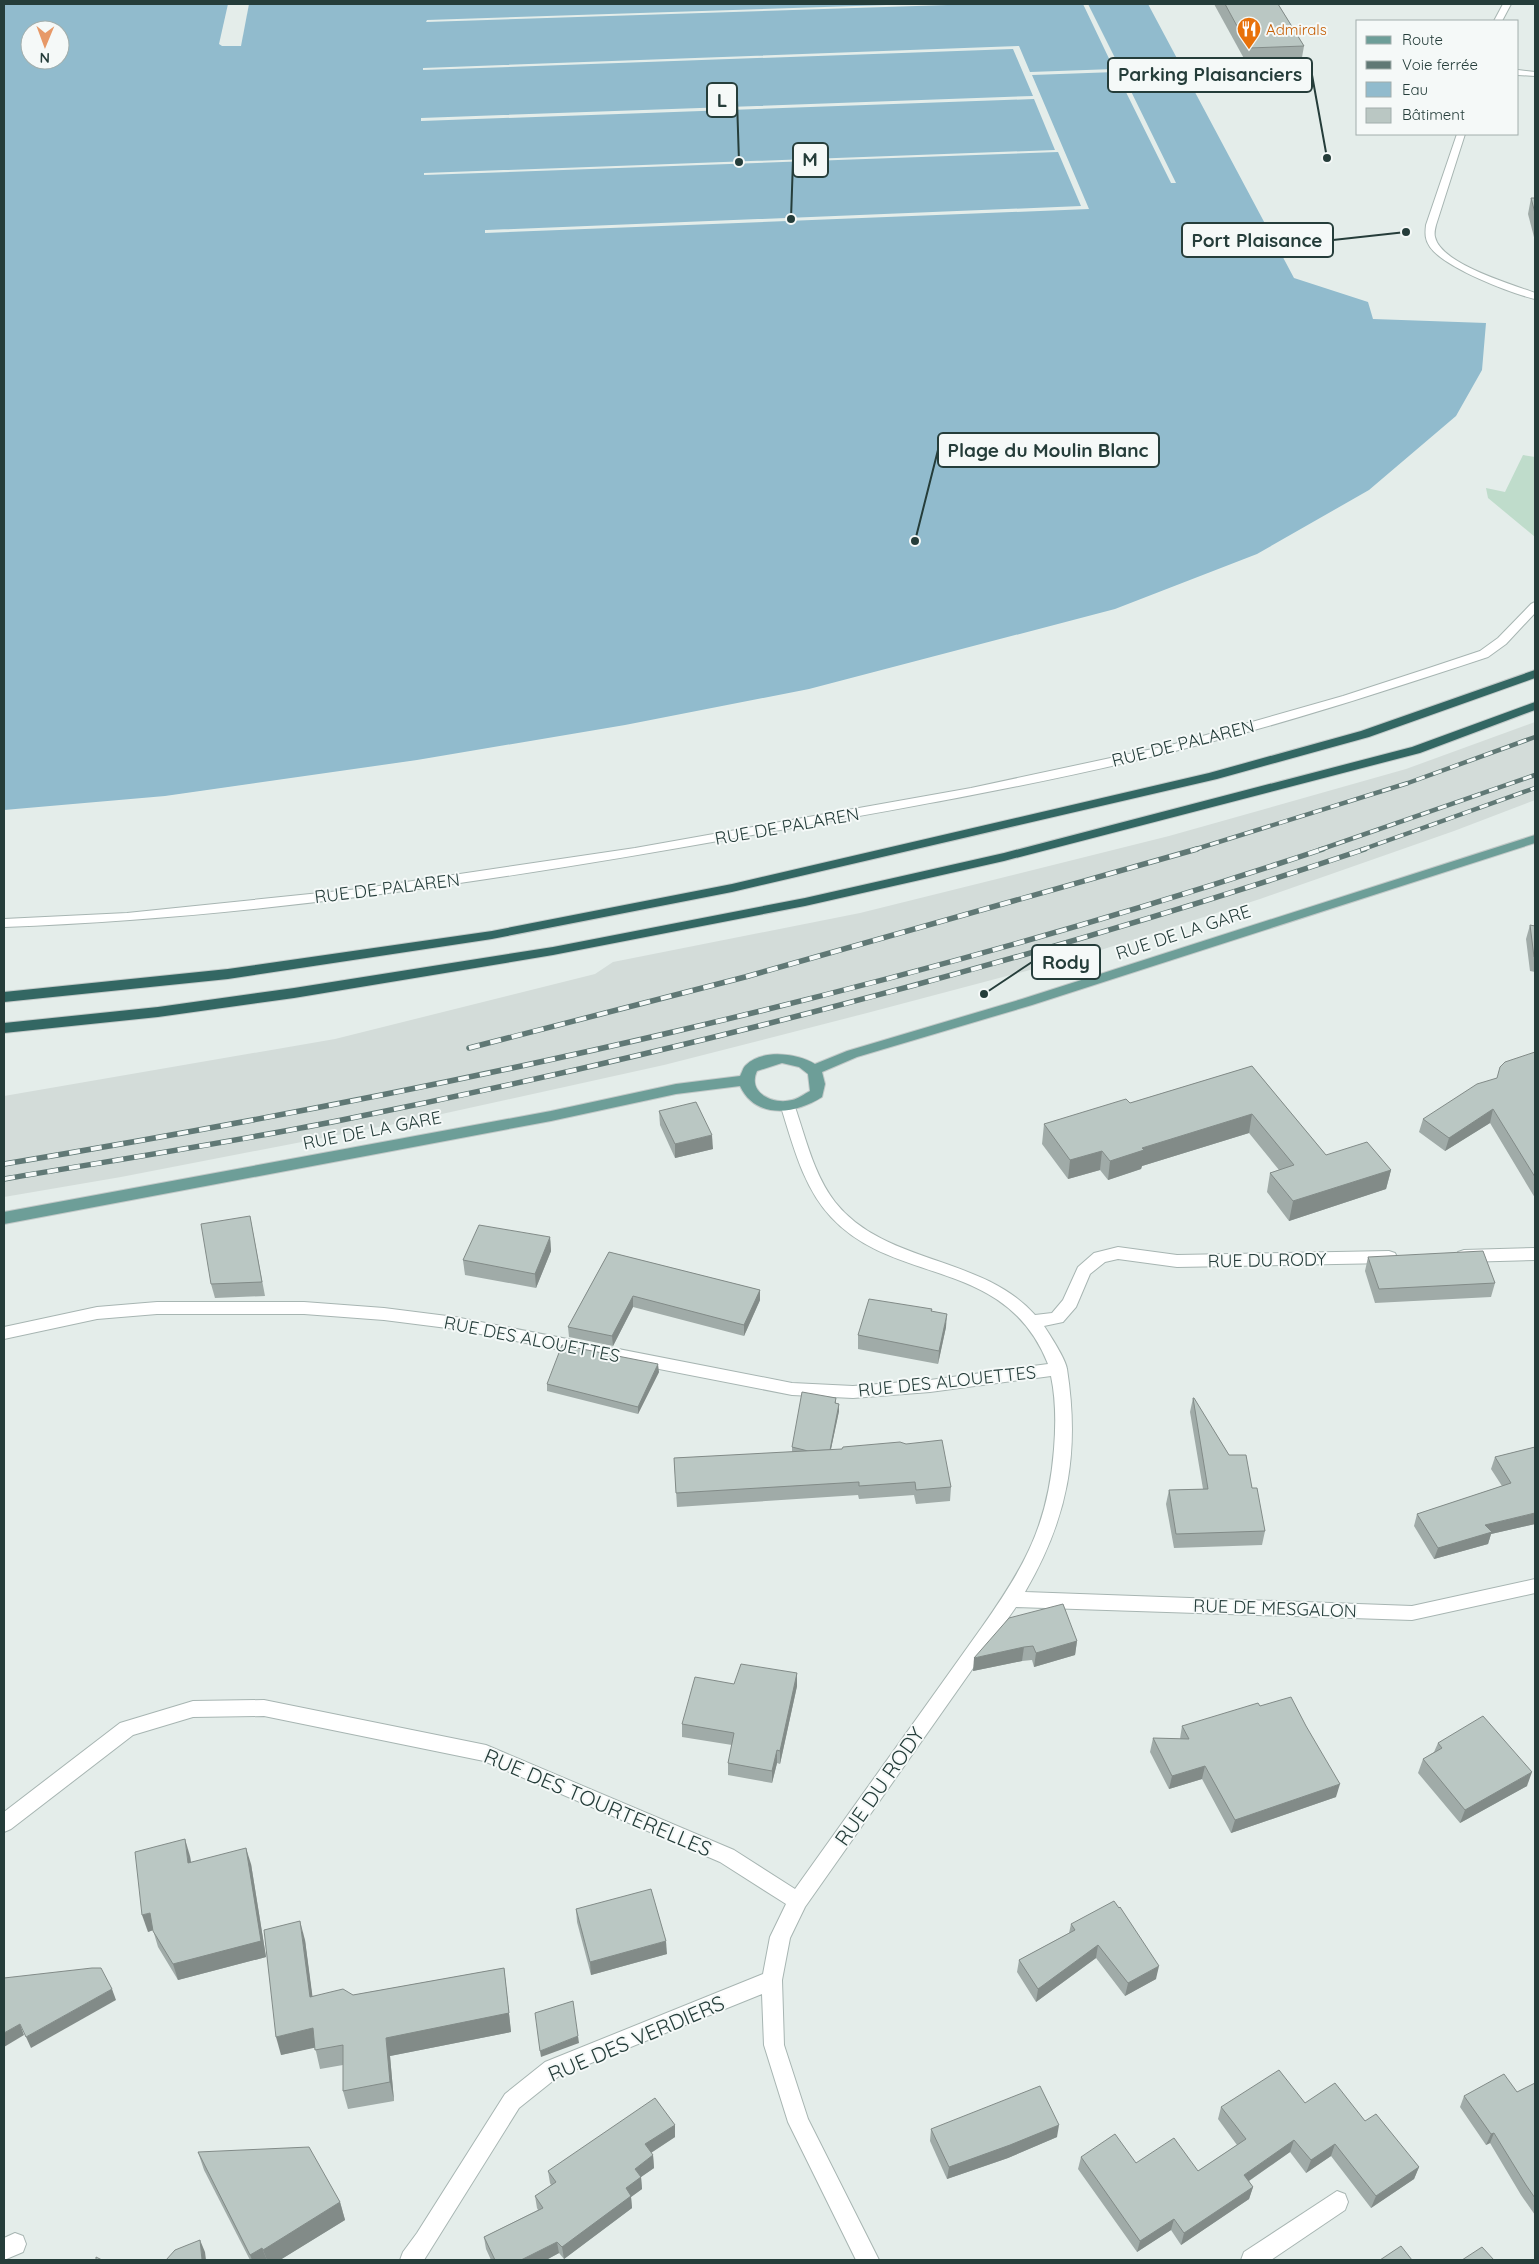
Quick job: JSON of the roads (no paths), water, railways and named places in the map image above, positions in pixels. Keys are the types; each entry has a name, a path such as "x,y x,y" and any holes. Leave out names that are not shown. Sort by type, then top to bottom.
{"highway":[{"path":"4,997 228,974 473,938 732,888 1212,776 1364,734 1534,675"},
{"path":"4,1028 158,1012 294,994 553,951 805,902 1004,857 1416,750 1535,706"}],"main road":[{"name":"RUE DE LA GARE","path":"813,1070 852,1054 1027,1002 1535,839"},
{"path":"782,1058 802,1062 813,1070 819,1082 817,1093 805,1102 788,1106 772,1106 758,1099 750,1091 747,1080 751,1068 764,1062 782,1058"},
{"name":"RUE DE LA GARE","path":"4,1218 531,1120 676,1089 747,1080"}],"street":[{"path":"1499,20 1507,4"},
{"path":"1519,73 1535,74"},
{"path":"1461,135 1431,225 1430,236 1436,248 1450,260 1535,296"},
{"name":"RUE DE PALAREN","path":"4,923 127,917 359,894 644,850 971,792 1173,748 1347,699 1463,661 1484,654 1502,641 1535,606"},
{"name":"RUE DU RODY","path":"788,1106 816,1184 830,1206 853,1226 875,1240 915,1258 966,1277 1002,1295 1032,1322 1047,1344 1059,1368 1066,1419 1060,1477 1047,1530 1012,1599 798,1901 780,1937 772,1980 774,2045 799,2122 868,2260"},
{"name":"RUE DU RODY","path":"1032,1322 1057,1318 1070,1303 1084,1271 1100,1257 1118,1253 1177,1261 1401,1257"},
{"path":"1450,1256 1535,1254"},
{"name":"RUE DES ALOUETTES","path":"4,1333 97,1313 157,1308 304,1308 384,1314 455,1323 792,1389 853,1392 930,1386 1059,1368"},
{"name":"RUE DE MESGALON","path":"1012,1599 1412,1613 1535,1586"},
{"name":"RUE DES TOURTERELLES","path":"4,1823 127,1729 193,1709 264,1708 486,1753 727,1856 798,1901"},
{"name":"RUE DES VERDIERS","path":"411,2260 425,2241 480,2148 512,2101 552,2069 772,1980"},
{"path":"1252,2260 1337,2202"}],"water":[{"path":"4,4 1148,4 1294,278 1368,302 1373,319 1486,323 1482,370 1456,416 1369,490 1257,554 1115,609 809,689 625,725 417,760 165,796 4,810"}],"railway":[{"path":"1193,850 1408,783 1535,737"},
{"path":"1319,850 1535,775"},
{"path":"1361,850 1535,788"},
{"path":"469,1048 745,977 1197,849"},
{"path":"4,1164 339,1104 669,1033 834,993 997,949 1160,901 1323,849"},
{"path":"4,1179 337,1121 597,1065 726,1034 855,1001 1111,929 1365,849"}],"place":[{"name":"Admirals","path":"1249,50"},
{"name":"Parking Plaisanciers","path":"1327,158"},
{"name":"L","path":"739,162"},
{"name":"M","path":"791,219"},
{"name":"Port Plaisance","path":"1406,232"},
{"name":"Plage du Moulin Blanc","path":"915,541"},
{"name":"Rody","path":"984,994"}]}
